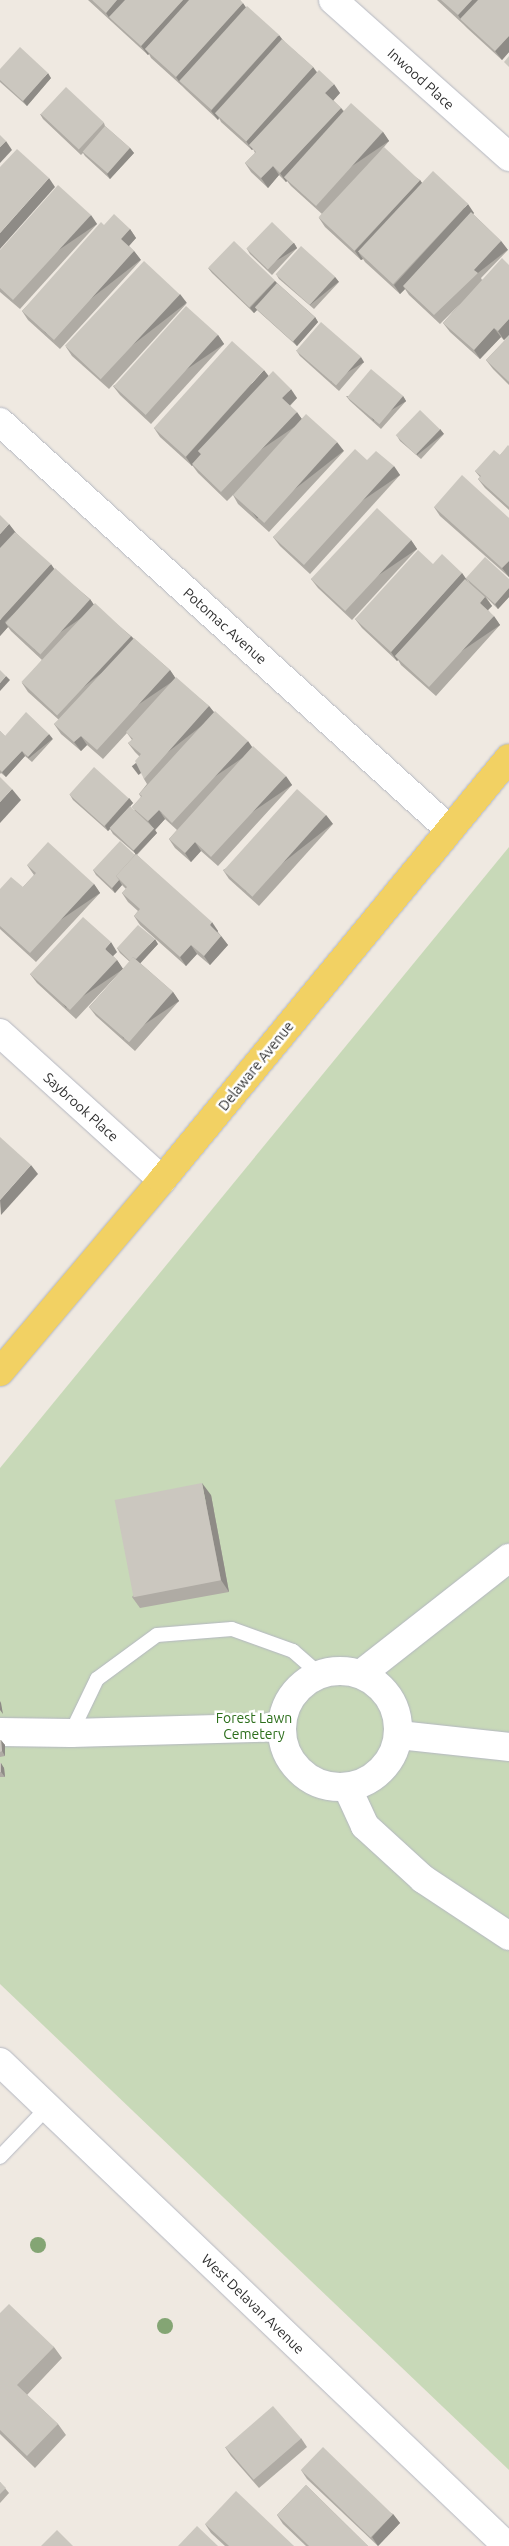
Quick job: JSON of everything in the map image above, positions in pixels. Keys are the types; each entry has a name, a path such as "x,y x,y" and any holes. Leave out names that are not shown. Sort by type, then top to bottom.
{"main road":[{"name":"Delaware Avenue","path":"0,1372 162,1180 509,758"}],"street":[{"name":"Inwood Place","path":"333,0 509,157"},
{"name":"Potomac Avenue","path":"0,422 450,830"},
{"name":"Saybrook Place","path":"0,1033 162,1180"},
{"path":"361,1674 509,1558"},
{"path":"341,1671 361,1674 386,1693 396,1711 399,1735 383,1769 367,1781 347,1787 327,1786 308,1778 294,1765 284,1748 281,1728 289,1701 301,1685 319,1674 341,1671"},
{"path":"0,1732 71,1733 281,1728"},
{"path":"399,1735 509,1747"},
{"path":"347,1787 365,1826 423,1879 509,1936"},
{"name":"West Delavan Avenue","path":"0,2062 507,2546"}],"lane":[{"path":"71,1733 97,1679 157,1635 232,1629 292,1651 319,1674"},
{"path":"0,2157 48,2107"}],"green space":[{"name":"Forest Lawn Cemetery","path":"509,847 509,2470 0,1984 0,1468"}],"building":[{"path":"92,0 117,0 106,13"},
{"path":"125,0 183,0 141,46 109,17"},
{"path":"189,0 240,0 243,3 176,77 145,49"},
{"path":"441,0 472,0 458,15"},
{"path":"478,0 509,0 509,36 495,51 460,19"},
{"path":"247,6 279,35 211,110 179,81"},
{"path":"282,39 313,67 246,141 215,113"},
{"path":"20,47 48,73 23,101 0,80 0,69"},
{"path":"509,56 509,67 504,62"},
{"path":"319,70 334,84 325,93 341,108 280,173 273,166 261,178 245,163 256,152 249,145"},
{"path":"66,87 104,122 79,150 41,114"},
{"path":"351,103 383,132 316,206 284,177"},
{"path":"105,126 130,148 108,173 83,152"},
{"path":"0,135 6,141 0,147"},
{"path":"384,147 420,180 354,251 319,217"},
{"path":"17,149 49,178 0,233 0,167"},
{"path":"433,171 468,204 393,284 358,251"},
{"path":"58,185 91,215 13,300 0,288 0,250"},
{"path":"471,212 501,241 474,270 478,273 434,315 403,286"},
{"path":"114,214 130,229 121,239 134,251 54,340 22,311 101,222 104,225"},
{"path":"272,222 294,243 268,269 246,249"},
{"path":"234,241 275,281 249,307 208,268"},
{"path":"301,246 335,277 310,305 276,274"},
{"path":"502,258 509,265 509,319 498,331 494,328 474,350 443,323"},
{"path":"144,261 180,294 101,379 65,346"},
{"path":"277,283 315,317 293,342 255,308"},
{"path":"186,306 218,335 146,415 114,386"},
{"path":"321,322 361,357 336,385 296,351"},
{"path":"509,336 509,382 486,360"},
{"path":"232,341 264,370 186,457 154,428"},
{"path":"371,369 403,396 379,424 347,397"},
{"path":"273,371 291,389 282,398 297,412 221,492 192,464 201,454 198,451"},
{"path":"420,410 440,429 416,455 396,435"},
{"path":"306,414 337,442 264,523 233,495"},
{"path":"508,445 509,507 478,479 481,476 475,471 494,450 500,455"},
{"path":"355,449 367,460 376,451 394,466 304,565 273,537"},
{"path":"462,475 509,518 509,561 502,568 434,507"},
{"path":"377,508 411,540 345,611 311,579"},
{"path":"0,515 9,524 0,534"},
{"path":"15,532 51,564 0,620 0,548"},
{"path":"418,550 433,564 442,554 462,573 391,652 355,619"},
{"path":"485,557 509,579 509,588 495,604 466,578"},
{"path":"55,568 90,599 40,654 5,623"},
{"path":"465,579 485,597 480,603 494,616 429,687 395,656"},
{"path":"95,603 131,636 57,715 21,682"},
{"path":"134,638 170,670 97,750 81,736 74,742 54,724"},
{"path":"0,670 6,676 0,683"},
{"path":"176,677 209,706 144,779 135,761 141,754 128,743 133,739 126,732"},
{"path":"215,711 248,741 172,823 159,810 148,821 132,807 142,796 139,794"},
{"path":"26,712 49,734 28,757 22,751 2,772 0,770 0,731 5,736"},
{"path":"253,746 286,776 211,857 195,842 185,853 169,839"},
{"path":"94,767 129,798 104,826 69,794"},
{"path":"0,777 12,789 0,802"},
{"path":"297,789 326,815 252,897 223,871"},
{"path":"130,806 154,829 134,850 110,828"},
{"path":"120,841 135,855 116,876 119,880 112,888 93,870"},
{"path":"48,842 94,884 30,953 0,926 0,889 11,877 23,887 36,873 27,865"},
{"path":"136,854 212,922 210,925 221,936 204,956 191,945 180,957 134,916 140,909 122,893 127,887 116,876"},
{"path":"83,917 111,942 105,949 117,960 70,1010 30,974"},
{"path":"138,925 155,939 136,959 133,957 130,961 117,948"},
{"path":"133,957 173,992 129,1042 89,1008"},
{"path":"0,1137 31,1165 0,1200"},
{"path":"202,1483 221,1580 134,1597 115,1500"},
{"path":"0,1740 2,1751 0,1752"},
{"path":"9,2304 54,2347 17,2385 58,2424 27,2456 0,2430 0,2313"},
{"path":"273,2406 301,2438 254,2480 225,2447"},
{"path":"323,2447 393,2514 371,2537 301,2470"},
{"path":"0,2482 6,2488 0,2494"},
{"path":"306,2485 368,2546 309,2546 277,2515"},
{"path":"236,2491 294,2546 229,2546 205,2524"},
{"path":"197,2526 218,2546 178,2546"},
{"path":"57,2530 73,2546 41,2546"}]}
